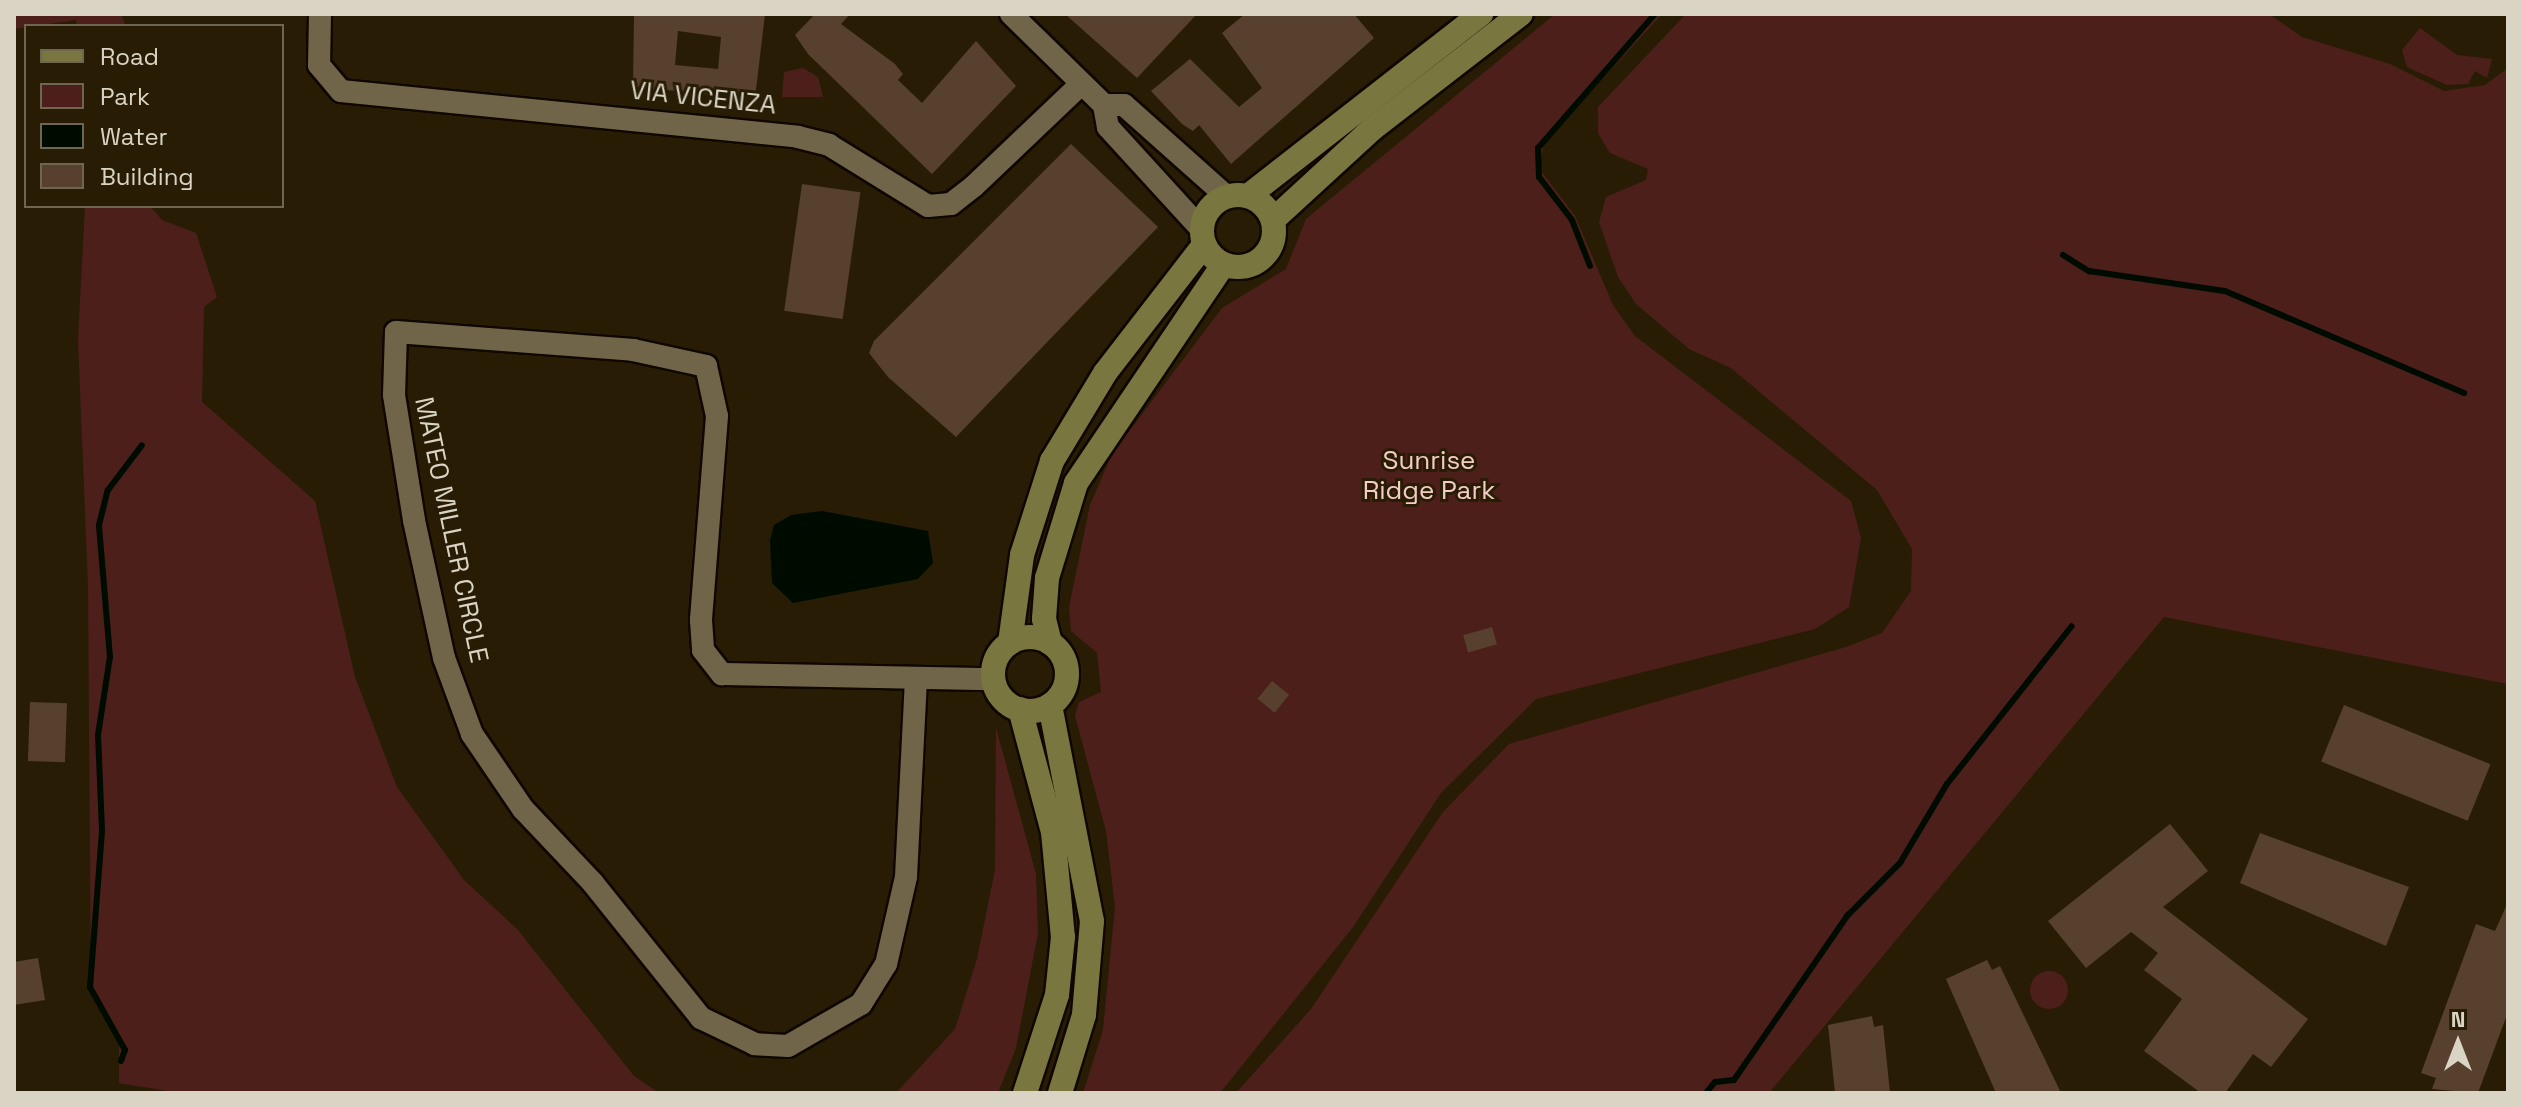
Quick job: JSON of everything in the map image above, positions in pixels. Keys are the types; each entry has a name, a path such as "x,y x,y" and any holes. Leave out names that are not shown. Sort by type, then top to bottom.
{"street":[{"name":"VIA VICENZA","path":"320,14 319,65 341,91 798,137 829,145 928,206 951,204 974,186 1081,84"},
{"path":"1011,14 1104,105 1108,127 1223,265 1247,267 1267,254 1273,220 1372,129 1521,14"},
{"path":"1050,705 1020,709 1002,697 994,679 997,658 1010,643 1022,555 1052,461 1105,373 1202,237 1209,209 1237,196 1481,14"},
{"path":"1104,105 1124,105 1237,196 1273,220"},
{"path":"1060,1093 1084,1015 1092,921 1050,705 1067,677 1050,643 1047,578 1076,483 1223,265"},
{"name":"MATEO MILLER CIRCLE","path":"916,679 906,877 886,964 861,1004 788,1046 755,1044 701,1018 593,883 523,809 472,734 444,658 414,520 394,395 396,332 633,350 706,366 717,390 701,620 710,664 737,680 916,679 994,679"},
{"path":"1010,643 1050,643"},
{"path":"1020,709 1053,832 1063,937 1057,995 1025,1093"}],"green space":[{"path":"14,14 121,14 125,24 77,24 76,20 24,24 24,28 14,29"},
{"name":"Sunrise Ridge Park","path":"1555,14 1662,14 1545,141 1538,167 1575,216 1613,305 1635,336 1851,501 1861,538 1849,607 1815,629 1536,699 1441,793 1353,927 1220,1093 1083,1093 1103,1030 1115,907 1106,831 1075,716 1079,702 1101,692 1097,653 1071,631 1069,607 1090,505 1112,454 1222,308 1286,269 1306,219"},
{"path":"1686,14 2269,14 2302,37 2390,64 2444,91 2485,85 2508,68 2508,684 2164,617 1769,1093 1236,1093 1311,1009 1443,812 1509,744 1846,647 1882,633 1911,591 1912,549 1877,490 1731,368 1689,349 1636,304 1618,277 1599,222 1606,197 1646,180 1648,169 1610,153 1598,133 1598,107"},
{"path":"2420,28 2457,55 2492,59 2487,78 2475,71 2468,84 2447,85 2407,67 2402,50"},
{"path":"803,68 818,77 823,97 782,97 784,72"},
{"path":"85,208 152,208 162,220 196,233 217,297 204,307 202,402 315,501 355,677 397,787 464,880 517,929 634,1076 659,1093 180,1093 119,1083 119,1041 91,985 88,585 78,340"},
{"path":"996,728 1036,874 1038,933 1016,1048 998,1093 896,1093 955,1029 977,959 995,870"},
{"path":"2049,971 2062,977 2068,990 2062,1003 2049,1009 2036,1003 2030,990 2036,977"}],"water":[{"path":"822,511 928,531 933,563 918,579 793,603 772,583 770,540 774,525 791,515"}],"building":[{"path":"634,14 765,14 755,98 633,87","holes":["678,31 721,37 718,69 675,65"]},
{"path":"815,14 850,14 841,24 895,64 903,74 898,80 922,103 976,41 1016,86 932,174 808,54 795,35"},
{"path":"1065,14 1197,14 1137,78"},
{"path":"1245,14 1354,14 1374,38 1231,164 1199,125 1193,131 1182,124 1151,91 1190,59 1239,107 1262,88 1222,33"},
{"path":"1071,144 1158,227 956,437 888,377 869,353 874,341"},
{"path":"802,184 860,192 843,319 784,311"},
{"path":"1492,627 1497,644 1468,653 1463,635"},
{"path":"1272,681 1289,695 1275,713 1258,699"},
{"path":"30,702 67,703 65,762 28,761"},
{"path":"2344,705 2490,764 2468,821 2321,762"},
{"path":"2170,824 2208,871 2163,907 2308,1019 2271,1067 2253,1054 2225,1093 2201,1093 2144,1051 2182,999 2144,970 2158,953 2131,932 2086,968 2048,921"},
{"path":"2260,833 2409,887 2386,946 2240,883"},
{"path":"2508,902 2508,1012 2478,1093 2432,1089 2436,1078 2421,1073 2476,924 2495,931"},
{"path":"38,958 45,1000 14,1005 14,962"},
{"path":"1987,960 1992,970 2000,966 2061,1093 1996,1093 1946,979"},
{"path":"1872,1016 1874,1027 1883,1025 1890,1093 1835,1093 1828,1025"}],"waterway":[{"path":"1590,266 1572,220 1539,177 1538,148 1655,14"},
{"path":"2063,255 2089,271 2225,291 2464,393"},
{"path":"121,1061 125,1050 90,987 102,830 98,735 110,657 99,525 108,490 142,445"},
{"path":"1706,1093 1715,1082 1734,1080 1848,915 1900,863 1947,784 2072,626"}]}
